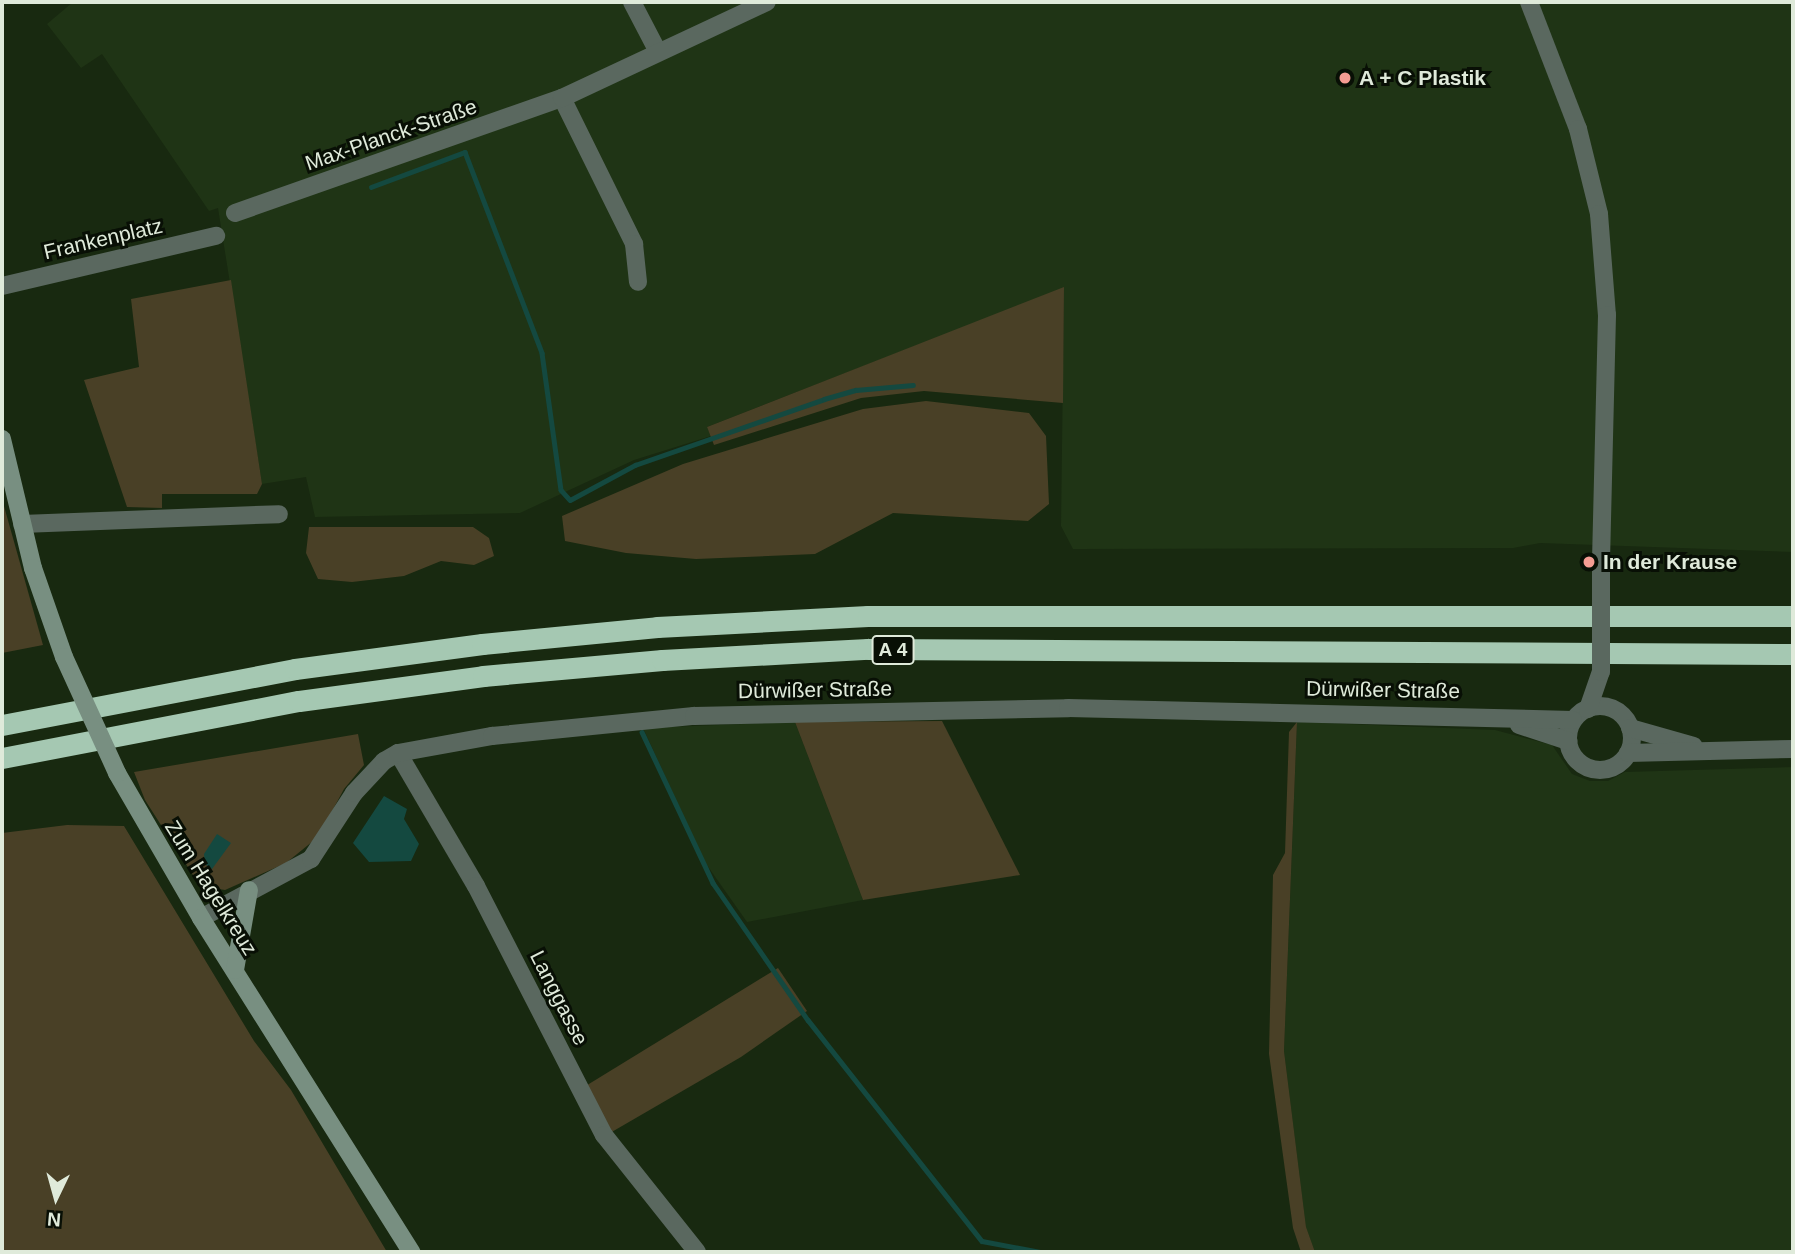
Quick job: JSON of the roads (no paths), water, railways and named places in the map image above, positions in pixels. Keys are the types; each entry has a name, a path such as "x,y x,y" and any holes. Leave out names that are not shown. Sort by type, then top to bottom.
{"highway":[{"name":"A 4","path":"2,725 295,669 482,644 657,627 869,616 1793,616"},
{"name":"A 4","path":"2,758 299,701 483,676 662,660 868,649 1793,654"}],"street":[{"path":"632,2 659,52"},
{"name":"Max-Planck-Straße","path":"235,213 562,98 767,2"},
{"path":"1529,2 1578,129 1599,214 1607,315 1600,702"},
{"path":"562,98 634,244 638,282"},
{"name":"Frankenplatz","path":"2,286 216,236"},
{"name":"Zum Hagelkreuz","path":"2,439 22,524 64,657 117,773 201,918 411,1252"},
{"path":"22,524 279,514"},
{"path":"1600,702 1573,720 1567,741 1580,764 1593,770 1619,764 1628,753 1630,728"},
{"path":"1600,702 1630,728 1721,752"},
{"name":"Dürwißer Straße","path":"201,918 311,859 354,793 384,761 398,753 492,736 694,716 1068,708 1573,720"},
{"name":"Dürwißer Straße","path":"1499,718 1567,741"},
{"path":"1628,753 1793,749"},
{"name":"Langgasse","path":"398,753 477,886 604,1135 697,1252"},
{"path":"235,970 249,890"}],"water":[{"path":"384,796 407,809 404,819 419,844 411,861 369,862 353,843"},
{"path":"217,834 231,843 212,869 205,864 204,854"}],"waterway":[{"path":"371,187 465,152 542,353 561,490 570,500 635,465 824,399 856,390 913,385"},
{"path":"642,732 713,883 808,1020 982,1241 1041,1252"}],"place":[{"name":"A + C Plastik","path":"1345,78"},
{"name":"In der Krause","path":"1589,562"}]}
